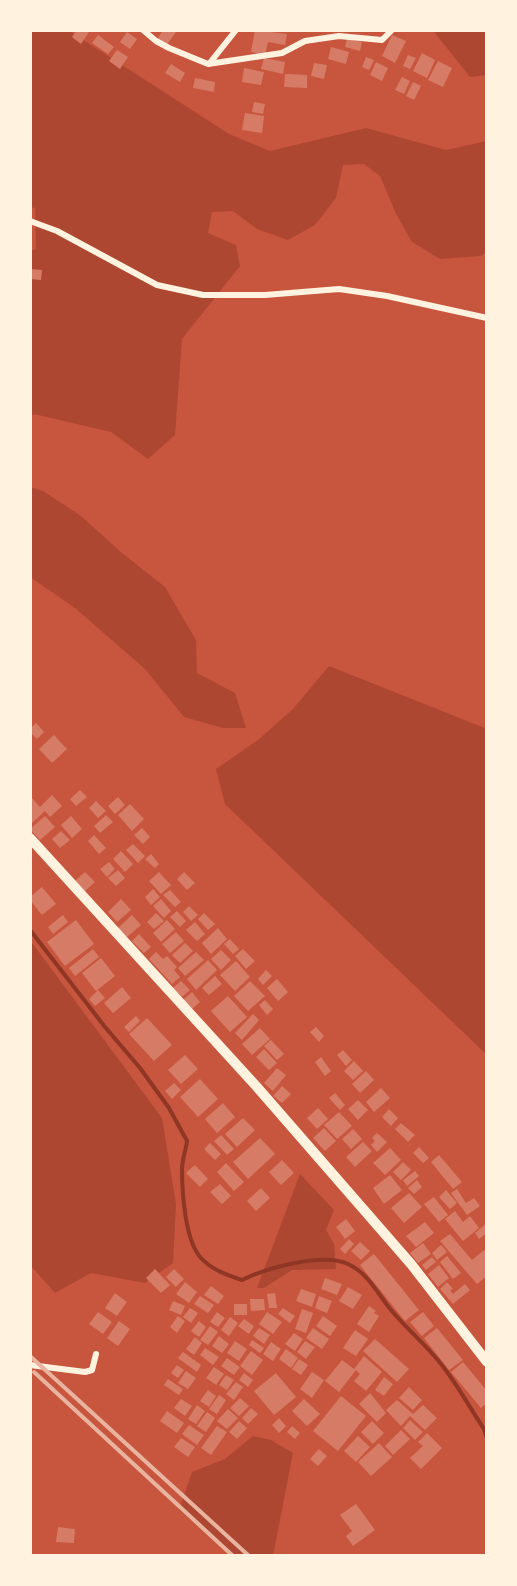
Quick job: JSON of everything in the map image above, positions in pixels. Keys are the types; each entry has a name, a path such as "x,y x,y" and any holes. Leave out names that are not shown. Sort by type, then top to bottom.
{"highway":[{"path":"30,838 257,1086 411,1264 487,1362"}],"street":[{"path":"143,30 169,48 208,64 282,53 305,41 339,36 382,40 392,30"},
{"path":"208,64 236,30"},
{"path":"30,221 57,231 157,285 203,296 265,295 339,289 387,296 487,318"},
{"path":"30,1365 85,1372 92,1370 96,1354"}],"shaded area":[{"path":"30,30 68,30 229,134 270,151 366,128 446,150 487,141 487,252 481,256 440,259 412,242 396,214 380,176 364,164 343,165 336,198 315,225 288,240 257,229 233,211 212,212 208,233 236,245 240,266 182,339 175,435 148,459 111,432 34,414 30,417 30,251 36,249 35,208 30,207"},
{"path":"435,30 487,30 487,75 470,77"},
{"path":"30,487 43,491 81,516 165,587 196,640 197,673 235,693 246,728 223,728 184,717 145,669 75,608 30,577"},
{"path":"329,666 487,729 487,1055 225,804 216,769 258,740 293,709"},
{"path":"30,940 162,1118 176,1204 173,1263 145,1283 91,1273 55,1293 30,1265"},
{"path":"300,1174 334,1210 326,1230 334,1244 336,1269 292,1270 264,1288 257,1288"},
{"path":"253,1436 271,1440 293,1453 273,1556 237,1556 179,1510 192,1472 225,1459"}],"building":[{"path":"77,30 89,32 81,44 72,37"},
{"path":"163,30 176,32 166,46 157,40"},
{"path":"255,30 287,34 285,45 268,42 265,55 251,52"},
{"path":"127,32 137,39 130,49 120,42"},
{"path":"98,35 114,47 108,54 92,43"},
{"path":"392,35 406,41 395,63 382,56"},
{"path":"347,39 362,42 360,51 345,47"},
{"path":"331,47 349,52 346,64 328,59"},
{"path":"117,50 128,57 120,69 109,61"},
{"path":"422,53 435,60 427,78 413,71"},
{"path":"408,55 416,58 410,69 403,66"},
{"path":"366,57 374,60 369,70 362,67"},
{"path":"264,58 285,62 283,74 261,69"},
{"path":"438,61 452,68 443,87 428,80"},
{"path":"376,62 388,68 382,81 370,75"},
{"path":"314,63 327,65 324,79 311,76"},
{"path":"171,64 185,73 180,82 165,73"},
{"path":"244,68 264,72 261,85 242,82"},
{"path":"285,74 307,75 307,88 284,87"},
{"path":"402,77 410,81 404,94 395,90"},
{"path":"195,78 215,82 214,92 193,88"},
{"path":"413,82 421,86 414,100 406,96"},
{"path":"254,102 265,104 263,114 252,112"},
{"path":"245,113 264,116 262,133 242,130"},
{"path":"30,269 42,270 41,280 30,279"},
{"path":"36,723 44,732 37,739 30,732"},
{"path":"54,735 67,749 52,763 39,749"},
{"path":"80,790 87,797 76,806 70,799"},
{"path":"52,795 62,806 50,817 45,811 30,825 30,796 40,807"},
{"path":"118,797 125,805 115,814 108,806"},
{"path":"96,801 106,811 98,818 89,808"},
{"path":"130,804 144,819 132,831 118,815"},
{"path":"106,815 113,822 100,833 94,826"},
{"path":"45,816 55,827 40,840 30,829"},
{"path":"71,816 82,829 72,838 61,825"},
{"path":"142,828 150,837 143,844 134,835"},
{"path":"61,831 70,840 60,848 52,839"},
{"path":"94,835 106,848 99,854 88,841"},
{"path":"133,844 145,856 138,863 126,850"},
{"path":"121,851 133,864 125,872 113,859"},
{"path":"151,854 159,864 155,868 145,859"},
{"path":"109,862 115,869 107,877 100,869"},
{"path":"118,870 125,878 116,886 108,878"},
{"path":"85,872 95,882 84,892 75,881"},
{"path":"159,872 171,885 161,894 149,881"},
{"path":"184,872 195,883 187,890 177,879"},
{"path":"42,887 56,904 42,915 30,897"},
{"path":"153,889 160,897 151,905 145,897"},
{"path":"170,890 181,902 175,907 163,895"},
{"path":"121,899 131,910 117,922 108,912"},
{"path":"161,899 171,911 164,918 153,906"},
{"path":"189,906 198,915 191,921 183,912"},
{"path":"177,911 186,921 180,927 170,917"},
{"path":"156,913 164,921 154,929 147,922"},
{"path":"204,913 215,924 208,930 198,919"},
{"path":"63,915 68,922 53,934 48,927"},
{"path":"132,915 141,925 127,937 118,928"},
{"path":"76,920 94,944 65,966 47,942"},
{"path":"167,920 175,929 161,942 153,933"},
{"path":"195,922 205,934 197,941 186,930"},
{"path":"218,928 227,939 211,954 202,943"},
{"path":"176,932 184,941 170,953 162,944"},
{"path":"139,934 151,947 144,953 132,941"},
{"path":"230,939 239,949 233,954 224,944"},
{"path":"185,943 193,951 180,963 172,955"},
{"path":"93,949 99,957 75,976 69,968"},
{"path":"243,949 255,961 246,969 235,956"},
{"path":"221,950 231,960 221,970 211,959"},
{"path":"156,952 163,959 167,956 177,967 174,970 180,977 172,984 149,959"},
{"path":"196,952 204,960 185,976 178,968"},
{"path":"101,958 115,976 96,991 82,973"},
{"path":"208,960 217,970 196,990 187,979"},
{"path":"236,961 250,977 235,991 220,975"},
{"path":"266,970 272,976 263,985 258,979"},
{"path":"215,976 222,984 209,995 202,988"},
{"path":"277,979 288,992 278,1001 267,988"},
{"path":"181,981 190,990 182,997 173,988"},
{"path":"250,981 265,996 248,1011 234,996"},
{"path":"122,987 131,998 113,1013 104,1003"},
{"path":"98,990 105,998 95,1006 89,999"},
{"path":"192,992 200,1002 192,1009 183,1000"},
{"path":"228,996 247,1017 230,1032 211,1011"},
{"path":"265,1000 273,1009 267,1015 259,1005"},
{"path":"253,1014 259,1020 242,1040 235,1033"},
{"path":"136,1016 140,1021 129,1032 124,1027"},
{"path":"147,1018 172,1045 154,1061 129,1034"},
{"path":"316,1027 324,1036 319,1042 310,1032"},
{"path":"260,1028 270,1039 252,1055 242,1044"},
{"path":"271,1040 284,1054 277,1060 264,1046"},
{"path":"264,1049 277,1063 269,1070 256,1057"},
{"path":"343,1050 352,1060 346,1066 337,1055"},
{"path":"185,1055 198,1069 181,1084 168,1070"},
{"path":"321,1057 331,1071 325,1076 315,1062"},
{"path":"354,1061 363,1071 353,1080 344,1071"},
{"path":"277,1068 286,1075 273,1091 264,1083"},
{"path":"366,1071 374,1080 360,1093 352,1084"},
{"path":"200,1079 218,1099 198,1117 180,1097"},
{"path":"174,1083 181,1090 172,1099 165,1091"},
{"path":"282,1086 291,1094 282,1103 273,1096"},
{"path":"381,1088 390,1098 374,1112 366,1102"},
{"path":"335,1093 345,1105 340,1110 329,1098"},
{"path":"358,1100 368,1110 358,1120 348,1109"},
{"path":"223,1103 235,1117 217,1133 205,1119"},
{"path":"318,1108 328,1119 317,1129 307,1118"},
{"path":"389,1109 398,1118 391,1126 382,1117"},
{"path":"339,1112 352,1126 337,1139 324,1125"},
{"path":"243,1118 255,1130 237,1147 225,1134"},
{"path":"401,1123 415,1135 408,1142 395,1129"},
{"path":"324,1128 336,1141 325,1151 313,1138"},
{"path":"353,1129 362,1139 351,1149 342,1139"},
{"path":"377,1133 387,1142 377,1152 371,1145 375,1141 372,1138"},
{"path":"221,1135 234,1149 227,1155 214,1141"},
{"path":"260,1138 275,1154 248,1179 233,1162"},
{"path":"363,1142 372,1151 355,1167 346,1157"},
{"path":"210,1143 221,1154 215,1160 204,1149"},
{"path":"419,1147 429,1158 423,1163 413,1153"},
{"path":"390,1148 401,1160 385,1175 373,1163"},
{"path":"439,1155 462,1182 453,1189 431,1162"},
{"path":"282,1160 294,1173 281,1185 269,1172"},
{"path":"403,1162 411,1170 401,1180 393,1172"},
{"path":"226,1163 244,1182 234,1191 217,1172"},
{"path":"195,1165 208,1179 200,1187 186,1173"},
{"path":"415,1171 419,1176 407,1186 403,1180"},
{"path":"390,1175 402,1190 384,1204 373,1188"},
{"path":"417,1180 422,1187 414,1194 408,1188"},
{"path":"220,1184 231,1196 222,1204 210,1192"},
{"path":"261,1188 270,1198 256,1211 247,1201"},
{"path":"457,1189 466,1203 474,1198 480,1206 467,1215 451,1193"},
{"path":"446,1190 457,1203 450,1209 439,1197"},
{"path":"409,1193 422,1207 404,1223 391,1208"},
{"path":"434,1197 448,1215 439,1222 424,1204"},
{"path":"455,1211 463,1222 470,1216 479,1228 463,1241 445,1219"},
{"path":"346,1219 355,1231 345,1239 336,1227"},
{"path":"425,1222 434,1233 416,1247 406,1236"},
{"path":"487,1223 487,1233 479,1239 475,1233"},
{"path":"450,1234 472,1260 484,1250 487,1253 487,1276 477,1284 440,1241"},
{"path":"349,1239 354,1244 345,1254 340,1249"},
{"path":"360,1242 370,1251 361,1260 351,1251"},
{"path":"423,1243 431,1254 418,1263 410,1253"},
{"path":"441,1245 447,1252 437,1260 432,1253"},
{"path":"374,1254 419,1310 405,1321 360,1265"},
{"path":"447,1256 461,1273 453,1279 440,1262"},
{"path":"432,1257 436,1262 426,1270 422,1265"},
{"path":"439,1265 449,1278 438,1287 428,1274"},
{"path":"155,1269 170,1285 161,1293 146,1278"},
{"path":"174,1269 184,1279 176,1287 166,1277"},
{"path":"325,1278 342,1284 337,1295 321,1289"},
{"path":"185,1282 197,1292 189,1303 176,1294"},
{"path":"447,1282 453,1289 450,1290 453,1294 465,1284 470,1290 453,1304 440,1289"},
{"path":"211,1286 224,1296 218,1304 204,1295"},
{"path":"348,1287 362,1295 353,1309 339,1301"},
{"path":"301,1289 316,1294 312,1307 296,1301"},
{"path":"115,1293 127,1302 117,1316 105,1308"},
{"path":"275,1293 277,1308 269,1308 267,1294"},
{"path":"200,1296 214,1305 208,1313 194,1304"},
{"path":"319,1296 332,1301 327,1313 315,1308"},
{"path":"250,1299 264,1299 265,1310 251,1311"},
{"path":"173,1301 185,1306 181,1315 169,1310"},
{"path":"234,1304 247,1304 247,1315 234,1315"},
{"path":"369,1306 379,1316 369,1332 357,1324"},
{"path":"190,1308 198,1313 191,1323 183,1317"},
{"path":"283,1308 295,1316 290,1323 278,1314"},
{"path":"302,1309 313,1313 306,1333 295,1329"},
{"path":"98,1312 112,1322 103,1334 89,1324"},
{"path":"217,1312 225,1318 218,1327 210,1322"},
{"path":"267,1312 282,1322 273,1334 259,1324"},
{"path":"423,1312 434,1326 422,1336 410,1322"},
{"path":"178,1316 185,1321 177,1333 170,1327"},
{"path":"323,1316 337,1326 330,1336 316,1326"},
{"path":"230,1317 238,1323 229,1336 221,1330"},
{"path":"244,1319 254,1326 249,1334 238,1326"},
{"path":"119,1321 130,1329 118,1346 107,1338"},
{"path":"199,1321 206,1327 199,1337 191,1331"},
{"path":"210,1326 218,1332 208,1345 200,1340"},
{"path":"259,1328 270,1335 264,1344 253,1336"},
{"path":"313,1328 329,1339 322,1349 306,1338"},
{"path":"437,1328 463,1360 449,1370 424,1338"},
{"path":"355,1330 368,1339 356,1356 343,1348"},
{"path":"294,1333 303,1339 295,1351 285,1344"},
{"path":"219,1336 229,1344 222,1353 212,1346"},
{"path":"195,1337 202,1343 194,1355 186,1349"},
{"path":"375,1339 409,1369 397,1382 363,1351"},
{"path":"252,1340 264,1348 260,1353 249,1345"},
{"path":"235,1341 247,1349 239,1361 227,1353"},
{"path":"305,1341 315,1347 306,1359 297,1352"},
{"path":"271,1342 281,1349 273,1361 263,1354"},
{"path":"205,1348 219,1357 213,1365 200,1355"},
{"path":"286,1349 298,1358 291,1368 279,1359"},
{"path":"251,1351 263,1360 252,1375 240,1366"},
{"path":"183,1352 201,1365 197,1372 178,1358"},
{"path":"364,1356 382,1372 366,1391 354,1381 360,1374 356,1370 339,1392 325,1381 342,1360 354,1369"},
{"path":"227,1358 240,1367 234,1375 221,1366"},
{"path":"299,1359 308,1365 301,1375 292,1369"},
{"path":"463,1362 487,1391 487,1403 481,1408 451,1372"},
{"path":"177,1365 184,1370 178,1378 171,1373"},
{"path":"214,1367 224,1374 216,1385 206,1378"},
{"path":"186,1371 196,1378 188,1389 178,1383"},
{"path":"312,1372 324,1380 312,1398 300,1389"},
{"path":"244,1373 253,1380 248,1387 239,1380"},
{"path":"276,1373 296,1397 274,1415 254,1391"},
{"path":"226,1375 234,1380 227,1390 219,1385"},
{"path":"384,1377 393,1384 384,1396 375,1390"},
{"path":"168,1379 183,1389 179,1395 164,1385"},
{"path":"236,1382 243,1387 234,1400 226,1394"},
{"path":"409,1387 422,1400 413,1410 399,1398"},
{"path":"208,1390 216,1396 209,1407 200,1401"},
{"path":"370,1393 386,1413 377,1422 359,1404"},
{"path":"219,1395 226,1400 217,1414 209,1409"},
{"path":"341,1396 366,1416 338,1451 313,1431"},
{"path":"240,1398 249,1406 239,1416 230,1408"},
{"path":"181,1399 192,1406 185,1416 174,1408"},
{"path":"304,1399 320,1414 307,1426 292,1411"},
{"path":"397,1400 413,1414 423,1405 437,1418 425,1430 410,1416 401,1426 386,1410"},
{"path":"197,1405 205,1411 196,1424 188,1419"},
{"path":"251,1408 258,1414 248,1424 242,1418"},
{"path":"228,1409 238,1418 227,1429 217,1421"},
{"path":"167,1411 184,1423 177,1433 160,1421"},
{"path":"207,1412 215,1418 206,1432 197,1426"},
{"path":"279,1418 286,1426 279,1433 272,1425"},
{"path":"410,1420 423,1432 415,1440 403,1428"},
{"path":"239,1421 247,1428 237,1439 229,1432"},
{"path":"372,1421 384,1433 373,1444 361,1432"},
{"path":"189,1425 204,1435 197,1445 182,1434"},
{"path":"217,1426 227,1432 211,1455 201,1448"},
{"path":"292,1426 300,1433 295,1439 287,1432"},
{"path":"401,1430 410,1439 393,1455 385,1446"},
{"path":"427,1433 442,1448 421,1469 410,1458 423,1446 418,1442"},
{"path":"358,1436 370,1447 356,1462 344,1451"},
{"path":"181,1438 195,1447 188,1457 174,1447"},
{"path":"379,1443 392,1457 371,1476 358,1462"},
{"path":"319,1449 327,1456 318,1466 310,1459"},
{"path":"356,1504 375,1530 353,1546 346,1536 352,1531 340,1515"},
{"path":"58,1527 75,1529 74,1543 56,1542"}],"waterway":[{"path":"30,930 105,1027 140,1068 169,1108 187,1141 182,1166 184,1203 191,1240 201,1258 215,1269 242,1280 279,1266 310,1261 337,1261 355,1268 367,1278 391,1310 441,1364 484,1429 487,1438"}],"railway":[{"path":"30,1356 249,1556"},
{"path":"34,1372 233,1556"}]}
